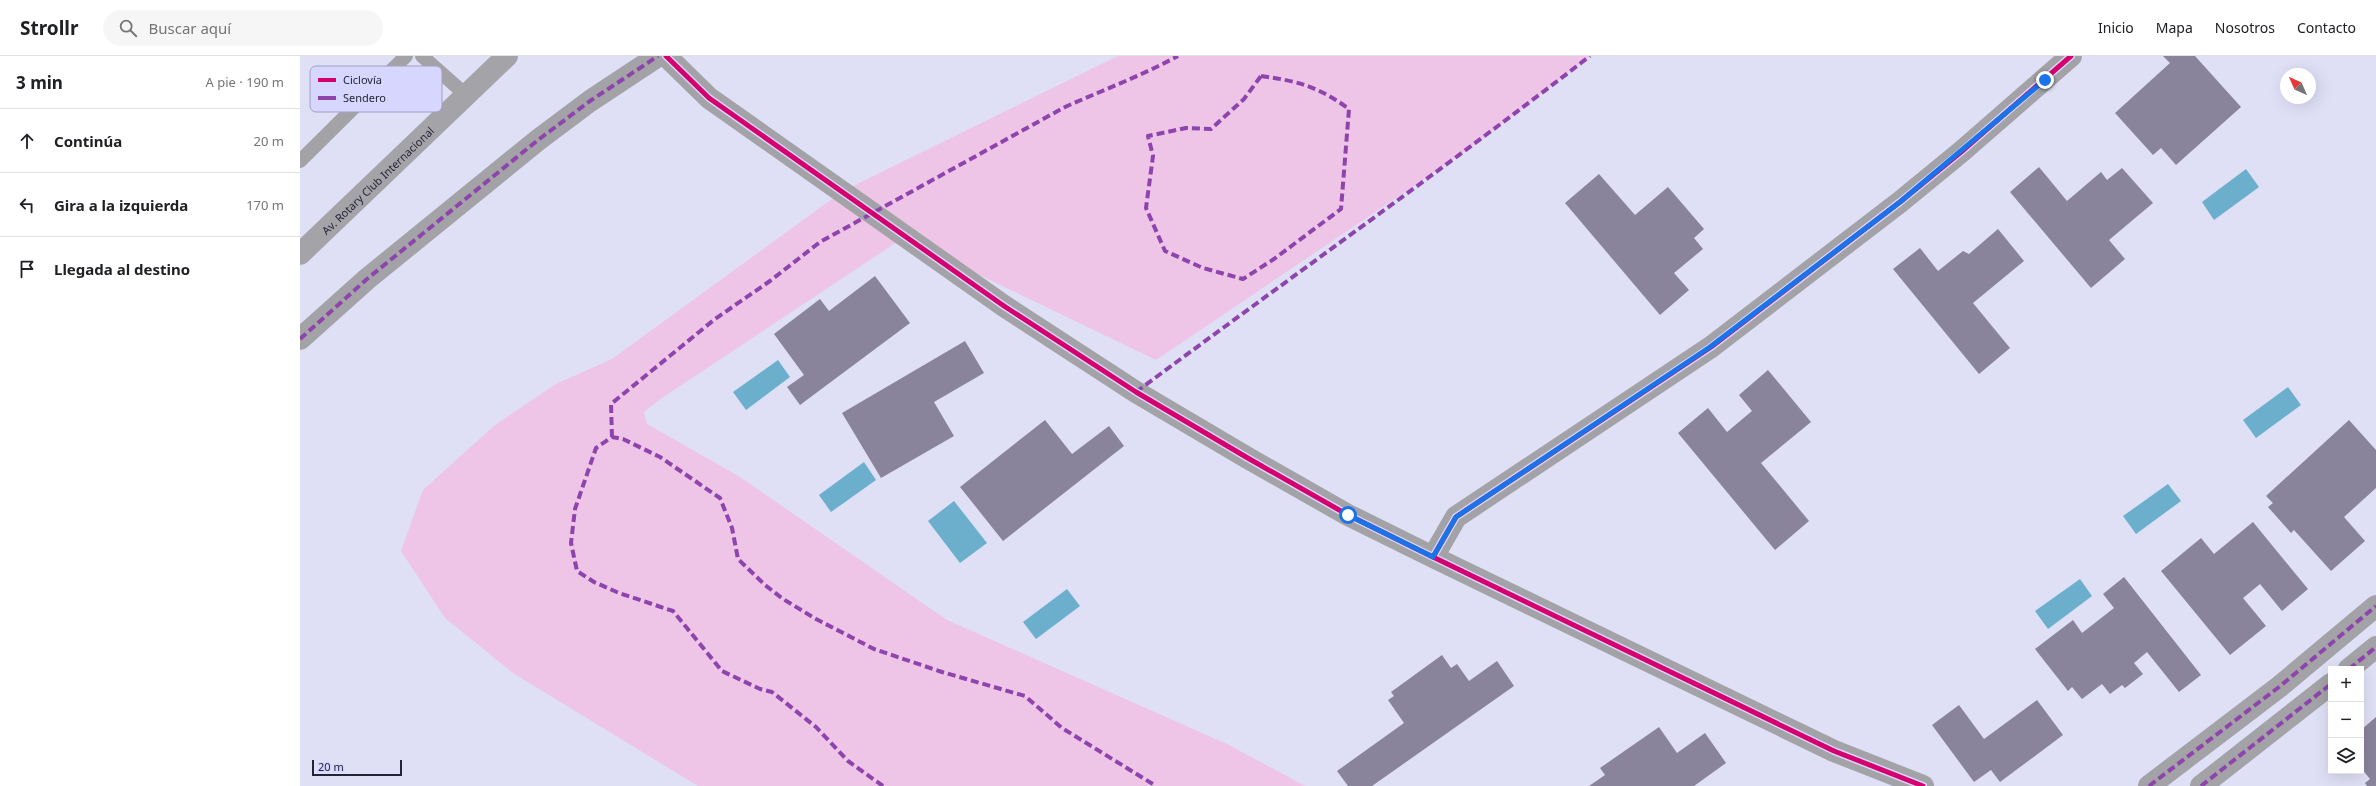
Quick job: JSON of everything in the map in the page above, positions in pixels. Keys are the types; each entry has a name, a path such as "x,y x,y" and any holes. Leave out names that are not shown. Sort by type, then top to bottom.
{"main road":[{"name":"Av. Rotary Club Internacional","path":"300,254 507,56"}],"street":[{"path":"300,339 367,279 538,140 590,101 658,56"},
{"path":"666,56 710,98 998,301 1123,383 1348,515 1834,751 1922,786"},
{"path":"1433,557 1456,517 1710,347 1900,202 2071,56"},
{"path":"2149,786 2279,687 2376,606"},
{"path":"2353,666 2376,647"},
{"path":"2201,786 2328,686"}],"lane":[{"path":"396,66 406,56"},
{"path":"422,56 433,66"},
{"path":"442,74 466,95"},
{"path":"300,161 349,112"}],"shaded area":[{"path":"1118,56 1590,56 1479,142 1156,360 903,238 662,398 644,412 647,424 740,477 947,620 1229,745 1305,786 698,786 513,673 445,618 401,551 423,490 495,425 556,384 612,359 843,191"}],"water":[{"path":"2246,169 2259,187 2214,220 2202,202"},
{"path":"778,360 790,377 746,410 733,392"},
{"path":"2288,387 2301,405 2256,438 2243,420"},
{"path":"864,462 876,480 831,512 819,495"},
{"path":"2168,484 2181,501 2136,534 2123,516"},
{"path":"954,501 987,543 960,563 928,521"},
{"path":"2080,579 2092,596 2048,629 2035,611"},
{"path":"1067,589 1080,606 1036,639 1023,622"}],"building":[{"path":"2163,56 2195,56 2241,107 2176,165 2161,148 2153,155 2115,113 2170,63"},
{"path":"2039,167 2067,201 2101,172 2107,180 2122,168 2153,203 2109,240 2125,259 2091,288 2010,192"},
{"path":"1599,174 1635,215 1668,187 1704,229 1694,238 1703,249 1674,273 1689,290 1660,315 1565,203"},
{"path":"1998,229 2024,261 1973,303 2010,348 1979,374 1893,269 1920,248 1938,271 1963,251 1969,254"},
{"path":"875,276 910,323 800,405 787,387 804,375 774,334 820,299 829,311"},
{"path":"965,341 984,373 934,402 954,436 881,478 842,413"},
{"path":"1768,370 1811,422 1761,463 1809,521 1775,550 1678,433 1708,408 1727,432 1752,411 1739,395"},
{"path":"1045,420 1072,454 1109,426 1124,446 1003,541 960,487"},
{"path":"2349,420 2376,450 2376,488 2344,517 2365,541 2331,571 2294,530 2291,533 2268,507 2273,503 2266,496"},
{"path":"2253,522 2308,589 2282,611 2260,584 2243,598 2266,626 2230,655 2161,571 2201,538 2214,554"},
{"path":"2124,577 2201,675 2179,692 2147,652 2134,663 2143,674 2125,688 2122,685 2110,694 2102,684 2082,699 2072,687 2068,691 2035,649 2073,620 2082,633 2114,608 2103,594"},
{"path":"1442,655 1451,668 1457,664 1469,681 1497,661 1514,686 1372,786 1348,786 1337,771 1404,723 1388,700 1394,696 1391,692"},
{"path":"2037,700 2063,735 2000,782 1991,770 1974,782 1932,725 1959,705 1984,739"},
{"path":"2376,717 2376,786 2367,786 2365,783 2370,779 2364,772 2364,727"},
{"path":"1659,727 1677,753 1705,733 1726,763 1694,786 1589,786 1605,775 1600,768"}],"marked path":[{"path":"300,339 367,279 538,140 590,101 658,56"},
{"path":"612,437 611,404 715,319 770,281 820,242 1065,107 1178,56"},
{"path":"1136,392 1421,183 1590,56"},
{"path":"1261,76 1286,80 1308,86 1328,95 1349,109 1341,209 1274,259 1243,279 1203,268 1165,251 1146,208 1153,156 1148,136 1186,128 1211,129 1244,99 1261,76"},
{"path":"883,786 848,761 816,727 772,692 760,689 722,671 673,611 619,593 594,582 577,571 571,543 575,509 596,448 612,437 623,439 660,457 720,498 732,528 738,559 765,585 783,599 816,619 874,649 942,672 1025,696 1062,728 1156,786"},
{"path":"2149,786 2279,687 2376,606"},
{"path":"2353,666 2376,647"},
{"path":"2201,786 2328,686"}],"cycle path":[{"path":"666,56 709,98 1004,306 1136,392 1246,457 1348,515 1433,557 1834,751 1923,786"},
{"path":"1433,557 1456,517 1711,347 1900,202 1961,152 2071,56"}],"route":[{"path":"1348,515 1433,557 1445,533 1456,517 1487,498 1710,347 1900,202 2045,80"}]}
